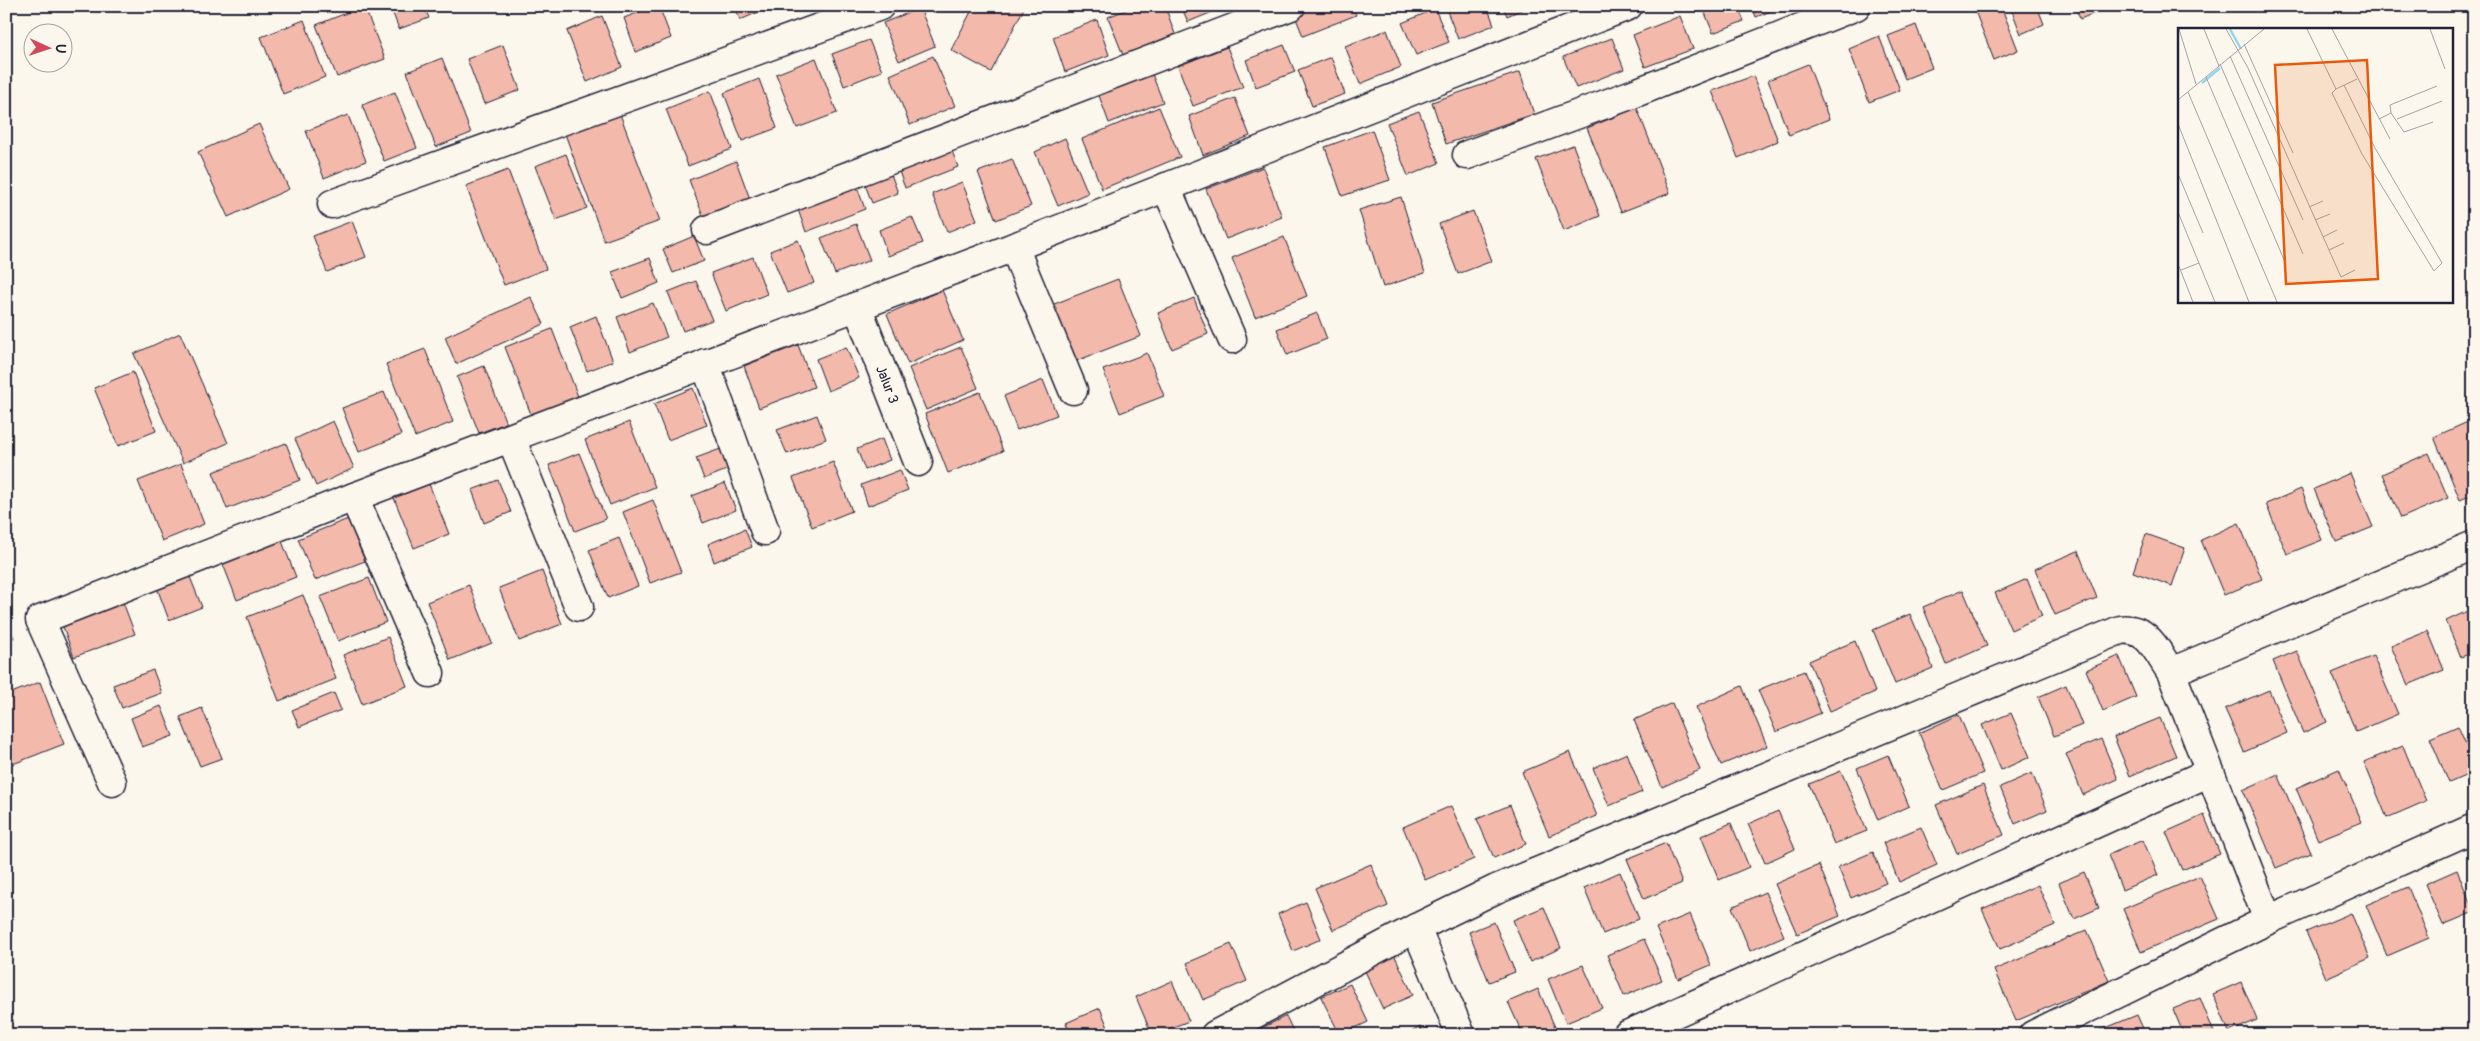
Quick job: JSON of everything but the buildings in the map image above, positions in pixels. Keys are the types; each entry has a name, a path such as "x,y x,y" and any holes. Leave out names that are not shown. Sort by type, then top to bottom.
{"street":[{"path":"332,204 880,6"},
{"path":"707,230 1292,6"},
{"path":"112,782 40,620 354,496 512,438 1014,247 1628,6"},
{"path":"1467,154 1630,95 1856,6"},
{"path":"1166,187 1232,339"},
{"path":"1014,247 1073,390"},
{"name":"Jalur 3","path":"857,306 918,462"},
{"path":"705,363 765,531"},
{"path":"512,438 579,607"},
{"path":"354,496 430,673"},
{"path":"2171,672 2474,545"},
{"path":"1215,1035 1416,928 1496,889 2120,630 2132,628 2149,638 2171,672 2268,920"},
{"path":"1627,1035 2210,772"},
{"path":"2034,1035 2268,920 2474,828"},
{"path":"1416,928 1461,1035"}]}
